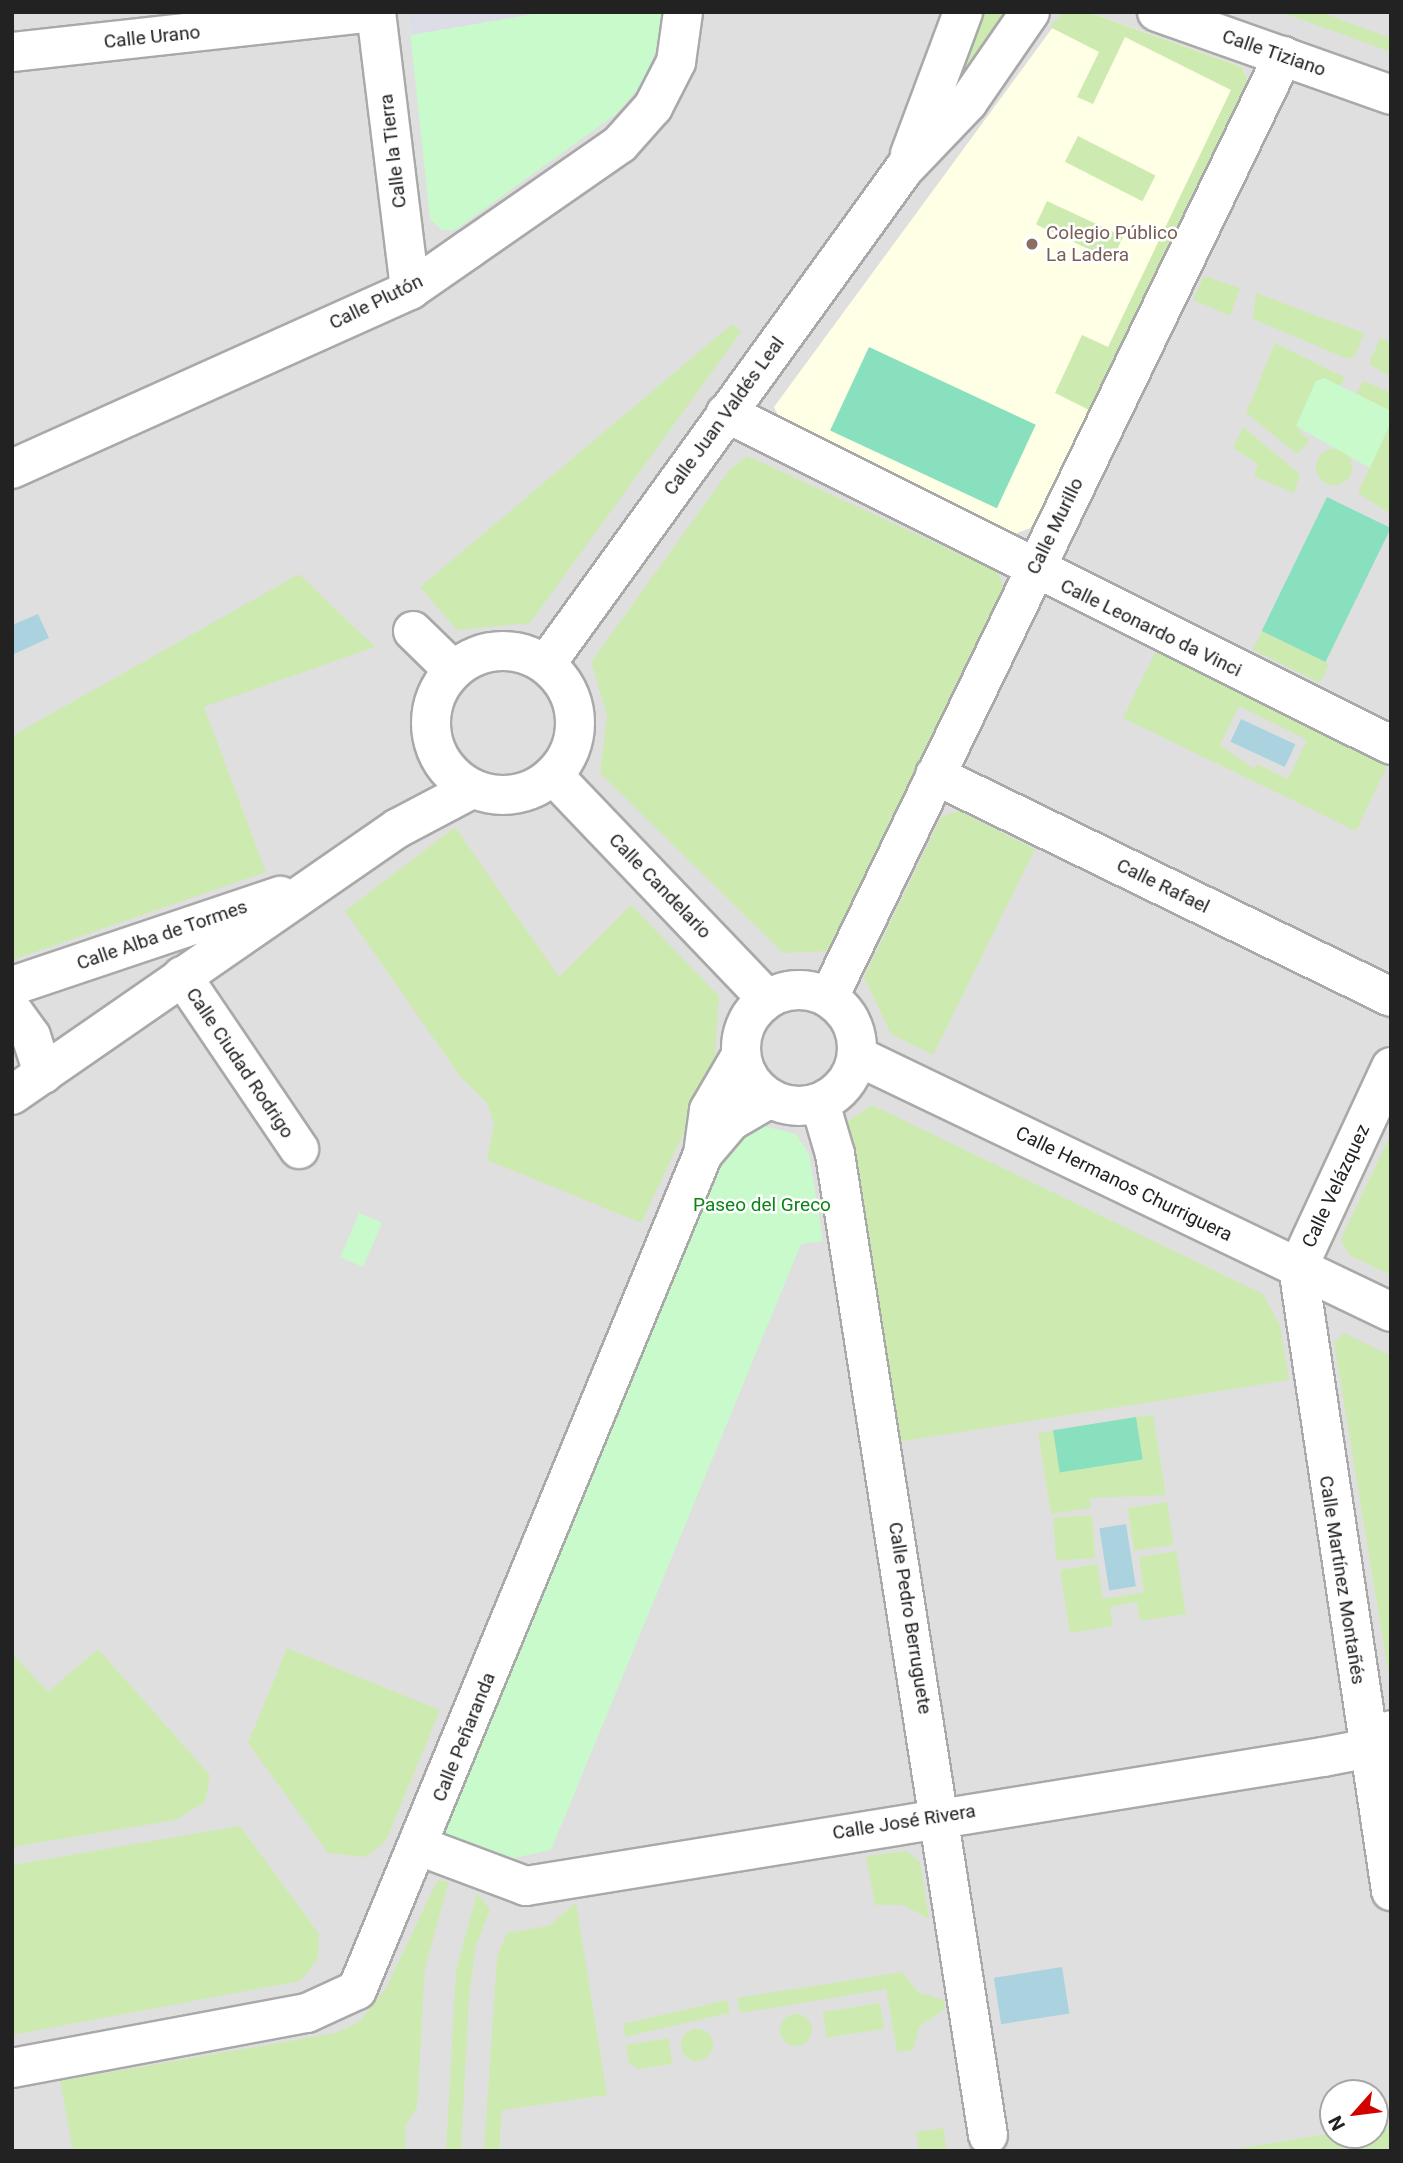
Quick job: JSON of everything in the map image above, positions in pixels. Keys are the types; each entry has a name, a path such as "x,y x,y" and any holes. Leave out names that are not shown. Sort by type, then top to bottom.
{"street":[{"name":"Calle Urano","path":"12,52 376,12"},
{"name":"Calle la Tierra","path":"376,12 410,290"},
{"name":"Calle Plutón","path":"12,469 410,290 620,144 653,107 676,62 683,12"},
{"name":"Calle Juan Valdés Leal","path":"904,169 963,12"},
{"name":"Calle Juan Valdés Leal","path":"546,664 904,169 968,102 1030,12"},
{"name":"Calle Tiziano","path":"1157,12 1391,95"},
{"name":"Calle Murillo","path":"829,997 1283,56"},
{"name":"Calle Leonardo da Vinci","path":"726,413 997,544 1035,569 1391,745"},
{"path":"413,631 453,670"},
{"path":"516,650 546,664 567,688 576,718 571,749 553,775 514,795 472,789 440,760 430,729 435,697 453,670 482,652 516,650"},
{"name":"Calle Ciudad Rodrigo","path":"398,828 440,760"},
{"name":"Calle Candelario","path":"553,775 766,998"},
{"name":"Calle Rafael","path":"935,775 1391,997"},
{"name":"Calle Ciudad Rodrigo","path":"27,1084 398,828 472,789"},
{"name":"Calle Alba de Tormes","path":"12,986 313,887"},
{"name":"Calle Ciudad Rodrigo","path":"182,976 299,1149"},
{"path":"808,989 829,997 851,1023 857,1056 844,1084 820,1103 794,1107 769,1099 750,1081 740,1056 744,1023 766,998 808,989"},
{"path":"12,1010 31,1036 27,1084"},
{"name":"Calle Peñaranda","path":"12,2068 334,2005 357,1990 419,1846 703,1154 709,1110 740,1056"},
{"name":"Calle Hermanos Churriguera","path":"857,1056 1391,1312"},
{"name":"Calle Velázquez","path":"1298,1267 1391,1066"},
{"name":"Calle Peñaranda","path":"703,1154 731,1121 769,1099"},
{"name":"Calle Pedro Berruguete","path":"820,1103 835,1154 988,2135"},
{"name":"Calle Martínez Montañés","path":"1298,1267 1378,1740 1391,1891"},
{"name":"Calle José Rivera","path":"419,1846 526,1886 1378,1740"}],"shaded area":[{"path":"12,12 1391,12 1391,2151 12,2151"},
{"path":"408,12 545,12 411,35"},
{"name":"Colegio Público La Ladera","path":"1064,12 1088,12 1242,67 1248,81 1036,526 1015,534 782,423 774,407"}],"green space":[{"path":"408,12 661,12 660,40 642,84 616,114 455,230 442,230 430,219"},
{"path":"975,12 1013,12 967,77 960,76"},
{"path":"1064,12 1088,12 1242,67 1248,81 1091,411 1055,393 1082,335 1108,347 1231,90 1125,37 1093,104 1077,97 1099,52 1050,27"},
{"path":"1280,12 1320,12 1391,38 1391,52"},
{"path":"1078,136 1156,175 1142,201 1065,162"},
{"path":"1047,201 1123,236 1112,260 1036,225"},
{"path":"1204,276 1240,288 1230,316 1193,300"},
{"path":"1256,293 1364,333 1355,356 1348,359 1253,319"},
{"path":"732,324 741,332 530,623 457,630 420,587"},
{"path":"1380,338 1391,342 1391,377 1369,364"},
{"path":"1275,343 1346,378 1339,386 1324,378 1299,431 1310,441 1297,454 1246,413"},
{"path":"869,347 1036,425 997,508 830,430"},
{"path":"1324,378 1389,410 1391,422 1370,468 1296,426 1316,381"},
{"path":"1364,381 1391,393 1391,414 1356,393"},
{"path":"1391,422 1391,514 1358,493"},
{"path":"1243,427 1300,474 1294,493 1254,476 1258,464 1233,448"},
{"path":"1334,449 1347,454 1352,467 1347,480 1334,485 1321,480 1316,467 1321,454"},
{"path":"748,456 998,572 1005,590 828,951 783,953 600,773 607,715 591,662 730,469"},
{"path":"1327,497 1391,528 1325,662 1262,631"},
{"path":"299,574 375,647 204,707 266,872 12,960 12,736"},
{"path":"1262,631 1329,664 1320,683 1253,650"},
{"path":"1156,651 1388,764 1356,831 1123,718","holes":["1239,706 1307,740 1288,779 1257,764 1254,769 1220,745"]},
{"path":"959,811 1035,849 933,1055 891,1034 864,977 941,817"},
{"path":"455,827 559,977 631,905 719,996 714,1069 641,1223 487,1160 494,1125 487,1103 459,1075 345,911"},
{"path":"872,1105 1263,1294 1280,1325 1289,1380 898,1442 848,1121"},
{"name":"Paseo del Greco","path":"759,1125 796,1134 809,1154 823,1241 801,1244 551,1850 495,1862 440,1836 731,1139"},
{"path":"1391,1134 1391,1275 1349,1255 1341,1239"},
{"path":"359,1213 382,1223 363,1267 340,1257"},
{"path":"1344,1333 1391,1356 1391,1689 1334,1342"},
{"path":"1153,1415 1166,1495 1090,1498 1091,1508 1051,1514 1038,1433 1053,1431 1061,1472 1143,1459 1136,1417"},
{"path":"1136,1417 1143,1459 1060,1473 1053,1430"},
{"path":"1167,1502 1174,1544 1134,1551 1127,1508"},
{"path":"1092,1515 1095,1558 1056,1561 1053,1518"},
{"path":"1176,1551 1186,1614 1140,1621 1137,1602 1110,1607 1113,1626 1070,1633 1060,1570 1097,1564 1103,1599 1144,1592 1139,1557"},
{"path":"287,1648 440,1710 386,1841 366,1857 328,1853 248,1743"},
{"path":"98,1649 210,1775 205,1802 176,1820 12,1847 12,1653 48,1692"},
{"path":"240,1826 319,1934 318,1959 300,1981 12,2035 12,1865"},
{"path":"906,1851 920,1862 929,1919 903,1905 875,1905 866,1856"},
{"path":"437,1881 449,1881 425,1968 417,2107 406,2125 405,2151 73,2151 60,2081 335,2033 359,2022 386,1988"},
{"path":"477,1893 490,1910 476,1946 469,1997 461,2151 446,2151 456,1971"},
{"path":"576,1903 607,2095 502,2110 499,2151 484,2151 497,1957 507,1933 548,1926"},
{"path":"902,1972 918,1992 944,2000 945,2009 920,2026 913,2050 897,2052 886,1989 740,2013 737,1998"},
{"path":"727,2000 730,2013 626,2037 623,2024"},
{"path":"880,2003 884,2029 827,2038 823,2012"},
{"path":"796,2014 807,2019 812,2030 807,2041 796,2046 785,2041 780,2030 785,2019"},
{"path":"697,2029 708,2034 713,2045 708,2056 697,2061 686,2056 681,2045 686,2034"},
{"path":"669,2038 672,2064 638,2069 629,2063 626,2045"},
{"path":"1389,2124 1391,2151 1222,2151 1319,2135 1319,2149 1389,2149"},
{"path":"944,2128 946,2151 919,2151 916,2132"}],"water":[{"path":"38,614 49,638 12,655 12,625"},
{"path":"1241,719 1295,744 1285,767 1230,742"},
{"path":"1126,1524 1136,1586 1109,1590 1099,1528"},
{"path":"1062,1967 1069,2013 1001,2024 994,1978"}],"place":[{"name":"Colegio Público La Ladera","path":"1032,244"}]}
